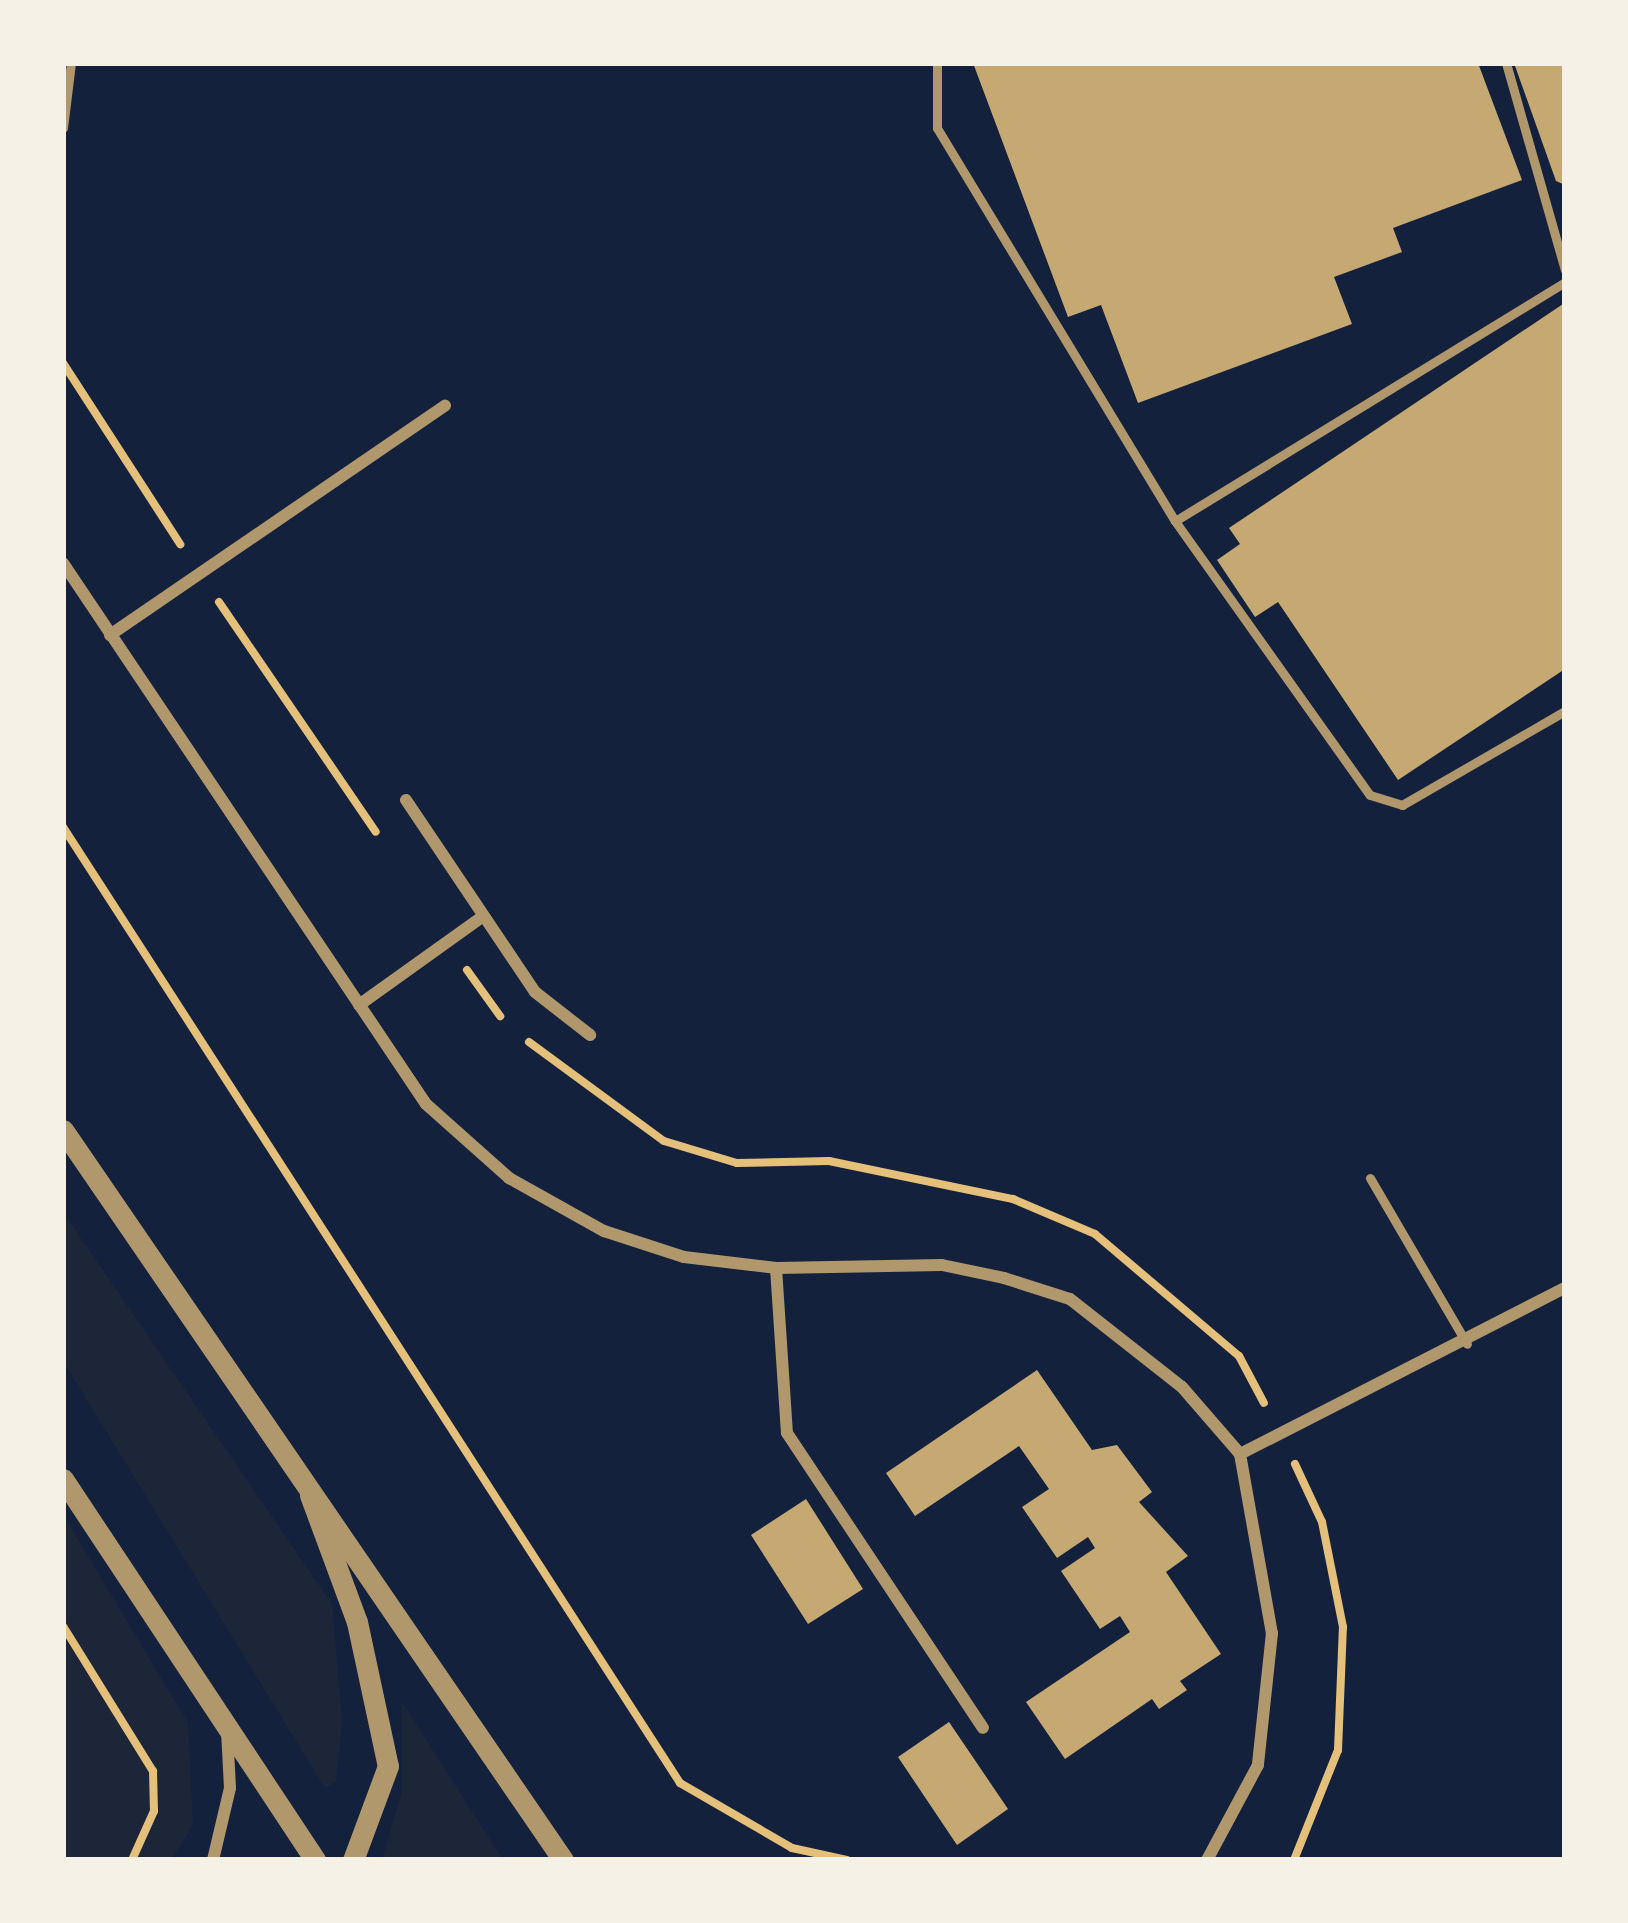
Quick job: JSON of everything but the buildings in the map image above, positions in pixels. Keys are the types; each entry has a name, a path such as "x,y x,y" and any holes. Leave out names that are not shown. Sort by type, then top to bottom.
{"street":[{"path":"110,635 445,406"},
{"path":"63,563 426,1104 508,1178 604,1231 776,1268 942,1265 1070,1300 1132,1341 1240,1454 1266,1573 1270,1712 1241,1804 1207,1860"},
{"path":"406,800 535,992 590,1035"},
{"path":"359,1005 482,917"},
{"path":"63,1130 297,1461 563,1860"},
{"path":"776,1268 787,1433 983,1729"},
{"path":"1240,1454 1467,1344 1565,1288"},
{"path":"297,1461 379,1700 388,1766 353,1860"},
{"path":"63,1479 315,1860"},
{"path":"213,1860 230,1787 227,1726"}],"lane":[{"path":"63,128 70,63"},
{"path":"937,63 938,128 1174,521 1383,805 1402,805 1565,711"},
{"path":"1507,63 1565,270"},
{"path":"1174,521 1565,281"},
{"path":"1370,1178 1467,1344"}],"path":[{"path":"63,363 383,844"},
{"path":"63,826 680,1784 792,1848 847,1860"},
{"path":"449,940 506,1021"},
{"path":"522,1036 664,1141 737,1163 830,1161 1013,1199 1095,1234 1239,1357 1322,1522 1343,1627 1338,1750 1294,1860"},
{"path":"63,1626 153,1771 154,1811 132,1860"}],"shaded area":[{"path":"63,1212 332,1604 342,1721 336,1782 325,1788 63,1361"},
{"path":"63,1514 188,1723 193,1825 171,1860 63,1860"},
{"path":"402,1702 503,1860 382,1860 402,1791"}]}
